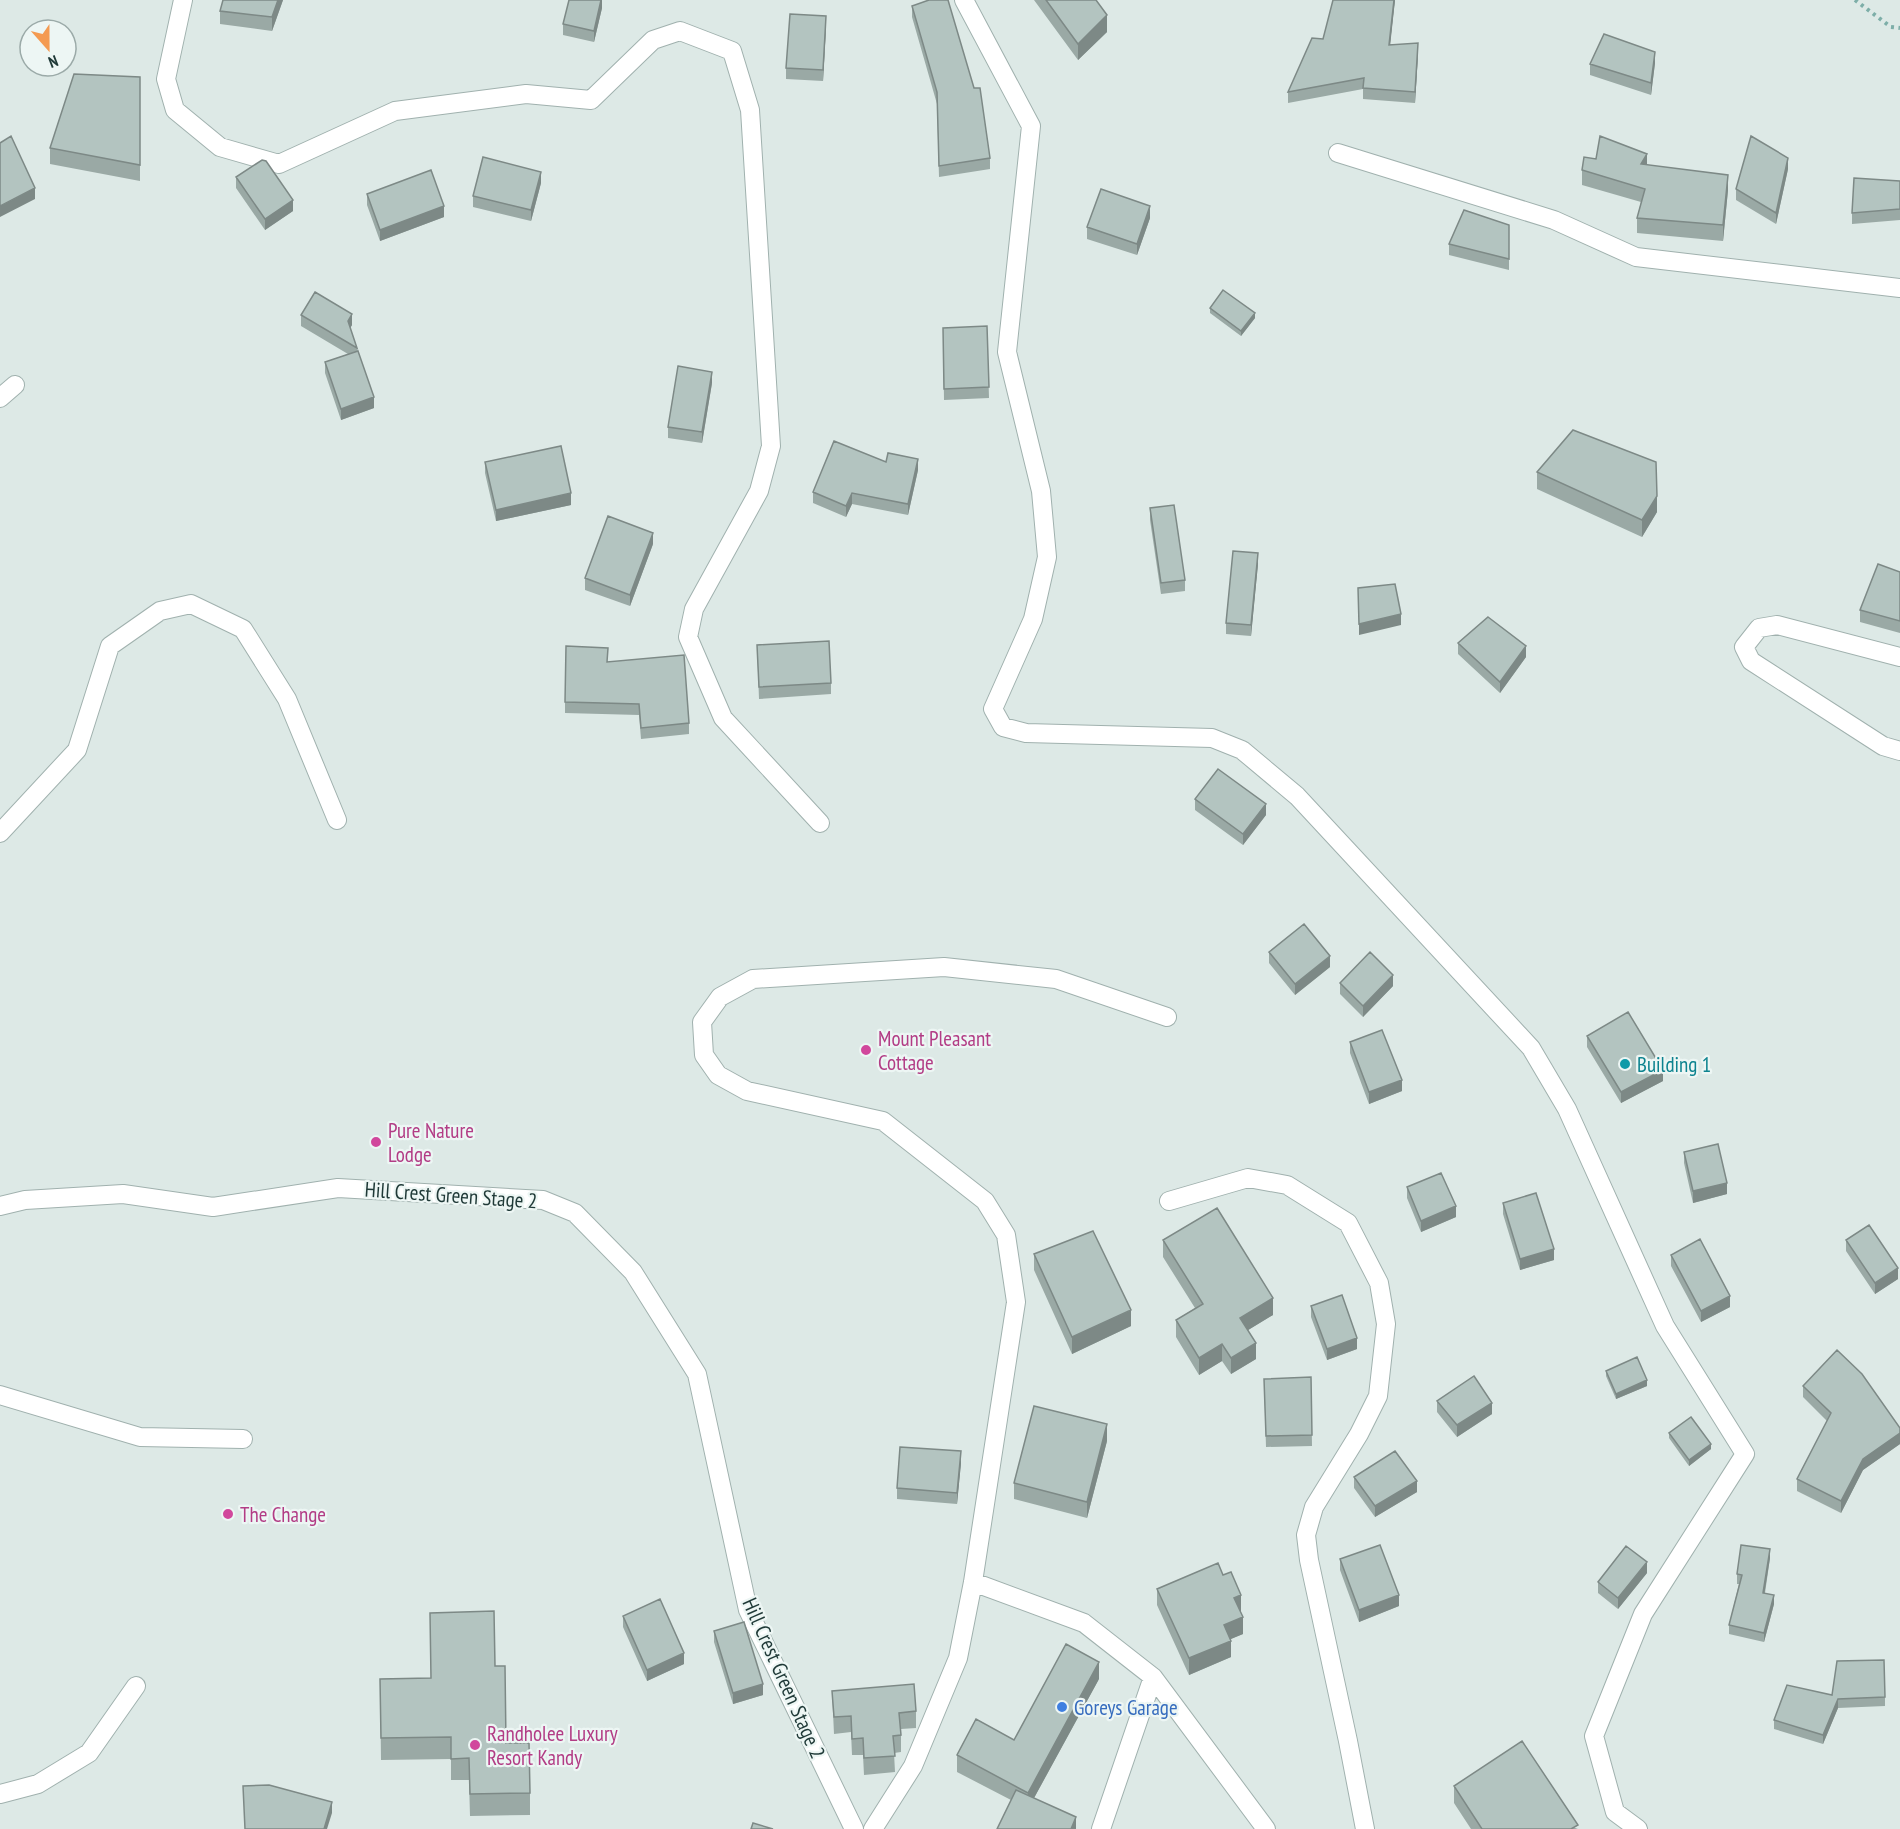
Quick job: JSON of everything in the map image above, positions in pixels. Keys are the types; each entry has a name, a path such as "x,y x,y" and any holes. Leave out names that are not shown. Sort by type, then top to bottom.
{"street":[{"path":"183,0 166,79 175,110 220,147 279,164 395,111 526,94 591,100 653,40 680,31 732,51 750,110 771,446 759,491 694,609 688,637 723,718 820,823"},
{"path":"964,0 1031,126 1007,352 1041,491 1047,557 1033,619 993,709 1003,727 1026,733 1212,738 1242,750 1297,796 1531,1048 1567,1109 1665,1326 1745,1454 1643,1614 1594,1736 1615,1812 1638,1829"},
{"path":"1338,153 1554,220 1636,257 1900,288"},
{"path":"0,398 15,385"},
{"path":"0,833 77,750 110,646 160,611 191,604 243,629 287,699 337,820"},
{"path":"1900,657 1777,626 1759,628 1744,647 1751,661 1883,746 1900,751"},
{"path":"873,1829 913,1766 958,1658 973,1582 1016,1302 1006,1234 986,1201 884,1121 747,1090 718,1075 704,1054 702,1022 720,997 753,979 944,967 1056,979 1167,1017"},
{"path":"1169,1200 1248,1178 1287,1185 1348,1223 1379,1282 1386,1324 1378,1396 1359,1434 1314,1507 1306,1535 1309,1560 1365,1829"},
{"name":"Hill Crest Green Stage 2","path":"0,1206 25,1200 123,1194 213,1207 338,1188 543,1200 575,1214 633,1272 697,1374 748,1610 854,1829"},
{"path":"0,1395 140,1437 243,1439"},
{"path":"973,1582 1084,1623 1153,1677 1266,1829"},
{"path":"1101,1829 1153,1677"},
{"path":"0,1794 38,1784 89,1753 136,1686"}],"path":[{"path":"1854,0 1891,27 1900,28"}],"building":[{"path":"223,0 278,0 272,17 220,11"},
{"path":"569,0 601,0 594,31 563,24"},
{"path":"929,0 948,0 974,88 980,88 990,158 939,166 937,92 912,6"},
{"path":"1046,0 1096,0 1107,15 1078,44"},
{"path":"1333,0 1394,0 1389,45 1418,43 1415,92 1363,88 1364,78 1288,92 1312,38 1323,39"},
{"path":"790,14 826,16 823,70 786,68"},
{"path":"1604,34 1655,52 1651,83 1590,64"},
{"path":"78,74 140,77 140,165 50,148 73,78 78,78"},
{"path":"11,136 35,188 0,206 0,143"},
{"path":"1600,136 1647,154 1641,164 1728,175 1723,225 1637,218 1645,189 1582,170 1584,157 1596,159"},
{"path":"1751,136 1788,158 1776,213 1736,189"},
{"path":"483,157 541,172 531,210 473,196"},
{"path":"262,160 266,161 293,200 265,219 236,177"},
{"path":"431,170 444,206 380,230 367,194"},
{"path":"1854,178 1900,181 1900,209 1852,213"},
{"path":"1101,189 1150,206 1137,244 1087,227"},
{"path":"1464,210 1509,225 1509,259 1449,244"},
{"path":"1223,290 1255,313 1241,331 1210,308"},
{"path":"315,292 352,314 348,321 357,348 301,315"},
{"path":"987,326 989,387 944,389 943,328"},
{"path":"358,351 374,397 341,409 325,362"},
{"path":"678,366 712,372 702,432 668,427"},
{"path":"1573,430 1656,462 1657,496 1642,520 1537,472"},
{"path":"834,441 886,462 888,453 918,459 908,504 852,493 846,506 813,492"},
{"path":"561,446 571,493 496,510 485,462"},
{"path":"1174,505 1185,580 1161,583 1150,508"},
{"path":"608,516 653,533 630,595 585,578"},
{"path":"1233,551 1258,553 1251,625 1226,623"},
{"path":"1878,564 1900,572 1900,621 1860,610"},
{"path":"1395,584 1401,614 1359,624 1358,588"},
{"path":"1488,617 1526,646 1500,682 1458,643"},
{"path":"829,641 831,683 759,687 757,645"},
{"path":"566,646 608,648 607,662 684,655 689,723 641,728 639,704 565,702"},
{"path":"1218,769 1266,804 1243,834 1195,799"},
{"path":"1304,924 1330,956 1295,984 1269,952"},
{"path":"1370,952 1393,975 1363,1006 1340,983"},
{"name":"Building 1","path":"1628,1012 1663,1070 1621,1092 1587,1036"},
{"path":"1382,1030 1402,1080 1369,1092 1350,1042"},
{"path":"1718,1144 1727,1183 1693,1191 1684,1152"},
{"path":"1441,1173 1456,1206 1421,1221 1407,1187"},
{"path":"1536,1193 1554,1249 1520,1259 1503,1203"},
{"path":"1217,1208 1273,1298 1240,1318 1256,1343 1231,1358 1222,1344 1199,1358 1176,1320 1203,1304 1163,1240"},
{"path":"1869,1225 1898,1268 1875,1283 1846,1240"},
{"path":"1093,1231 1131,1310 1072,1337 1034,1254"},
{"path":"1700,1239 1730,1296 1701,1311 1671,1255"},
{"path":"1342,1295 1357,1338 1327,1349 1311,1306"},
{"path":"1837,1350 1862,1374 1900,1428 1900,1433 1863,1459 1841,1501 1797,1479 1831,1413 1803,1386"},
{"path":"1637,1357 1647,1380 1616,1394 1606,1371"},
{"path":"1474,1376 1492,1403 1457,1425 1437,1401"},
{"path":"1311,1377 1312,1435 1266,1436 1264,1379"},
{"path":"1034,1406 1107,1424 1087,1502 1014,1483"},
{"path":"1691,1417 1711,1444 1689,1460 1669,1433"},
{"path":"900,1447 961,1451 957,1493 897,1488"},
{"path":"1395,1451 1417,1481 1375,1506 1354,1477"},
{"path":"1380,1545 1399,1595 1359,1610 1340,1559"},
{"path":"1741,1545 1770,1549 1763,1593 1774,1595 1764,1633 1729,1625 1742,1575 1737,1574"},
{"path":"1626,1546 1647,1562 1618,1598 1598,1582"},
{"path":"1218,1563 1223,1575 1231,1572 1241,1595 1234,1598 1243,1617 1224,1625 1231,1641 1189,1658 1157,1589"},
{"path":"660,1599 684,1653 647,1670 623,1616"},
{"path":"494,1611 495,1666 505,1666 506,1743 529,1743 530,1793 470,1794 469,1758 451,1759 451,1737 381,1738 380,1679 431,1678 430,1613"},
{"path":"744,1622 763,1684 733,1693 714,1631"},
{"name":"Goreys Garage","path":"1066,1644 1099,1662 1028,1793 957,1755 976,1719 1014,1740"},
{"path":"1884,1660 1885,1697 1838,1699 1823,1735 1774,1720 1787,1685 1832,1695 1837,1661"},
{"path":"914,1684 916,1711 899,1713 901,1735 893,1736 895,1756 864,1758 863,1738 852,1739 851,1716 834,1717 832,1691"},
{"path":"1522,1741 1578,1825 1571,1829 1482,1829 1454,1786"},
{"path":"269,1785 332,1802 324,1829 245,1829 243,1786"},
{"path":"1016,1790 1076,1817 1071,1829 997,1829"},
{"path":"753,1823 773,1829 751,1829"}],"place":[{"name":"Mount Pleasant Cottage","path":"866,1050"},
{"name":"Building 1","path":"1625,1064"},
{"name":"Pure Nature Lodge","path":"376,1142"},
{"name":"The Change","path":"228,1514"},
{"name":"Goreys Garage","path":"1062,1707"},
{"name":"Randholee Luxury Resort Kandy","path":"475,1745"}]}
